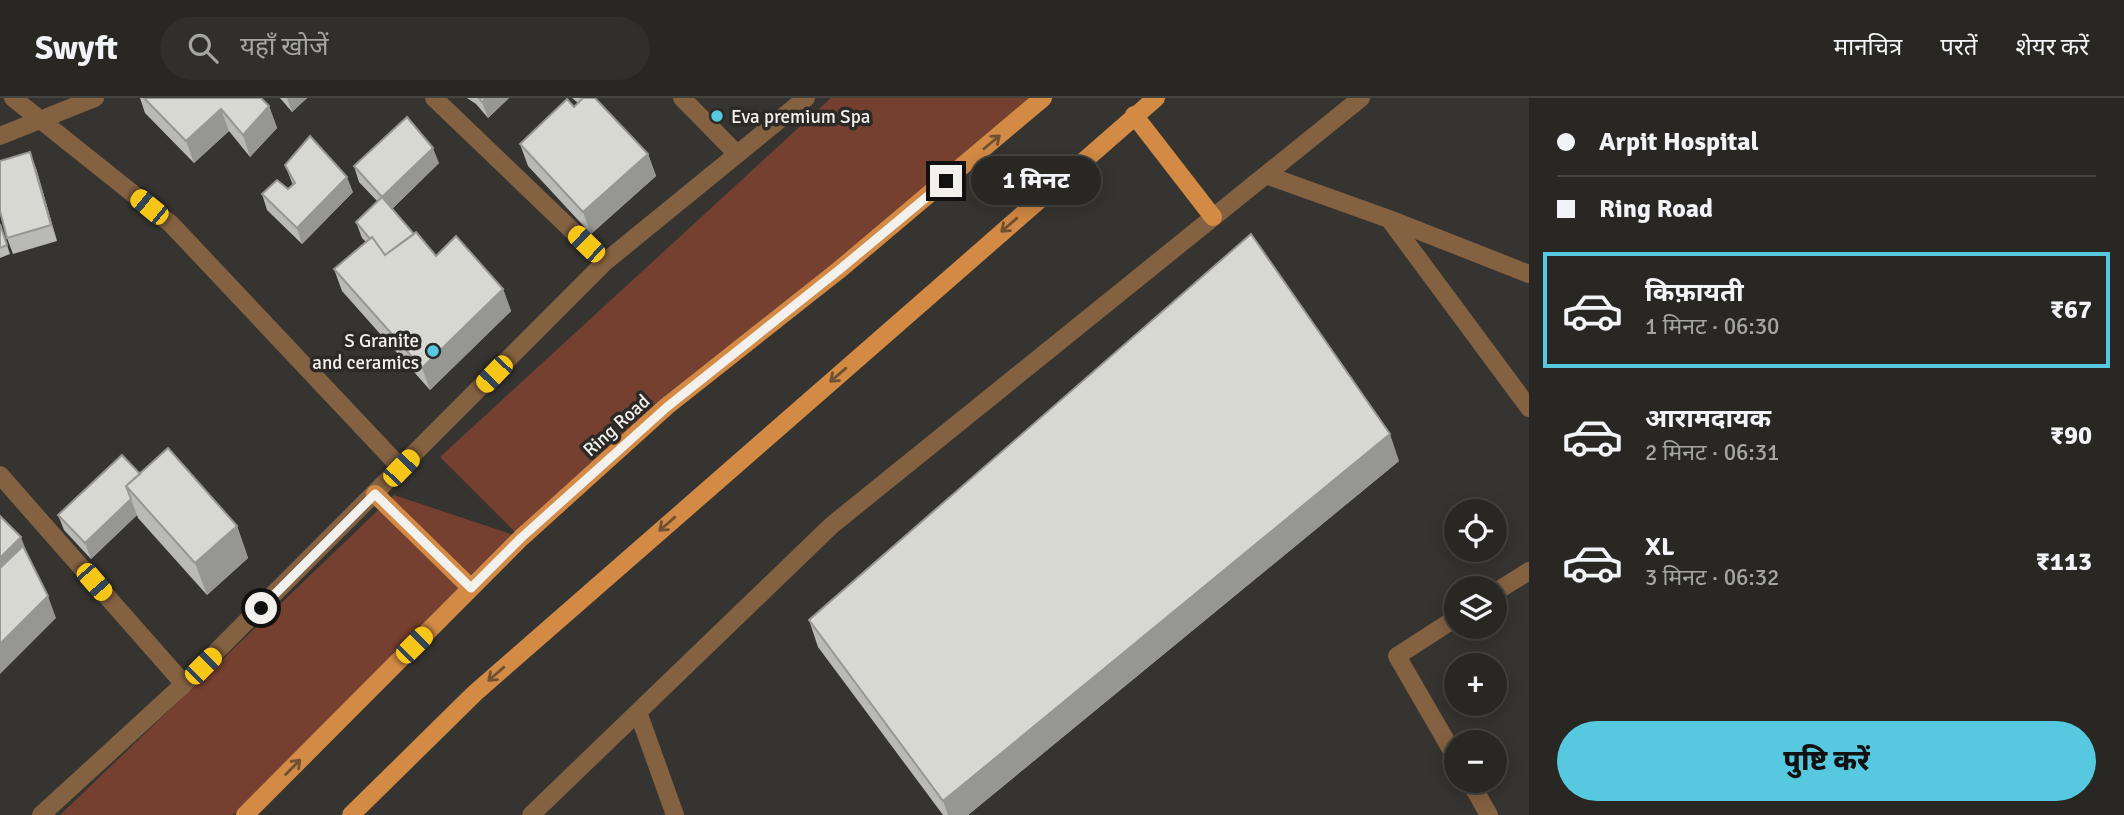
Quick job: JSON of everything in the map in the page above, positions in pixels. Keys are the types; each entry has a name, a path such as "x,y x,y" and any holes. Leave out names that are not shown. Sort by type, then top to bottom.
{"main road":[{"name":"Ring Road","path":"245,815 521,538 667,407 839,270 1043,98"},
{"path":"351,815 475,692 1156,98"},
{"path":"1134,115 1213,217"},
{"path":"375,494 471,588"}],"street":[{"path":"13,98 171,224 401,468"},
{"path":"0,136 95,98"},
{"path":"435,98 605,262"},
{"path":"682,98 737,155"},
{"path":"41,815 184,684 605,262 806,98"},
{"path":"531,815 832,525 1361,98"},
{"path":"1266,175 1389,219 1529,274"},
{"path":"1389,219 1529,408"},
{"path":"0,475 184,684"},
{"path":"1507,585 1529,571"},
{"path":"1444,626 1397,656 1444,737"},
{"path":"638,712 675,815"},
{"path":"1476,793 1489,815"}],"shaded area":[{"path":"831,98 1046,98 521,538 233,815 60,815 394,495 520,537 440,457"}],"building":[{"path":"144,98 261,98 269,106 243,135 221,109 186,141"},
{"path":"583,98 595,98 648,154 583,212 520,144 567,99 574,107"},
{"path":"407,117 433,148 382,197 354,166"},
{"path":"310,136 347,177 297,228 262,194 277,180 288,189 295,183 285,165"},
{"path":"30,152 51,225 7,238 0,211 0,161"},
{"path":"382,197 414,234 385,255 372,237 370,239 356,222"},
{"path":"0,224 7,245 0,248"},
{"name":"S Granite and ceramics","path":"416,232 436,256 456,236 503,289 422,368 334,269 372,237 385,255"},
{"path":"1251,234 1390,434 943,801 809,620"},
{"path":"168,448 237,526 195,563 126,486"},
{"path":"122,455 140,474 126,486 131,499 85,543 58,515"},
{"path":"0,516 21,537 0,558"},
{"path":"23,546 48,596 0,644 0,568"}],"place":[{"name":"Eva premium Spa","path":"717,116"},
{"name":"S Granite and ceramics","path":"433,351"}],"route":[{"path":"261,608 375,494 471,588 521,538 667,407 946,181"}]}
